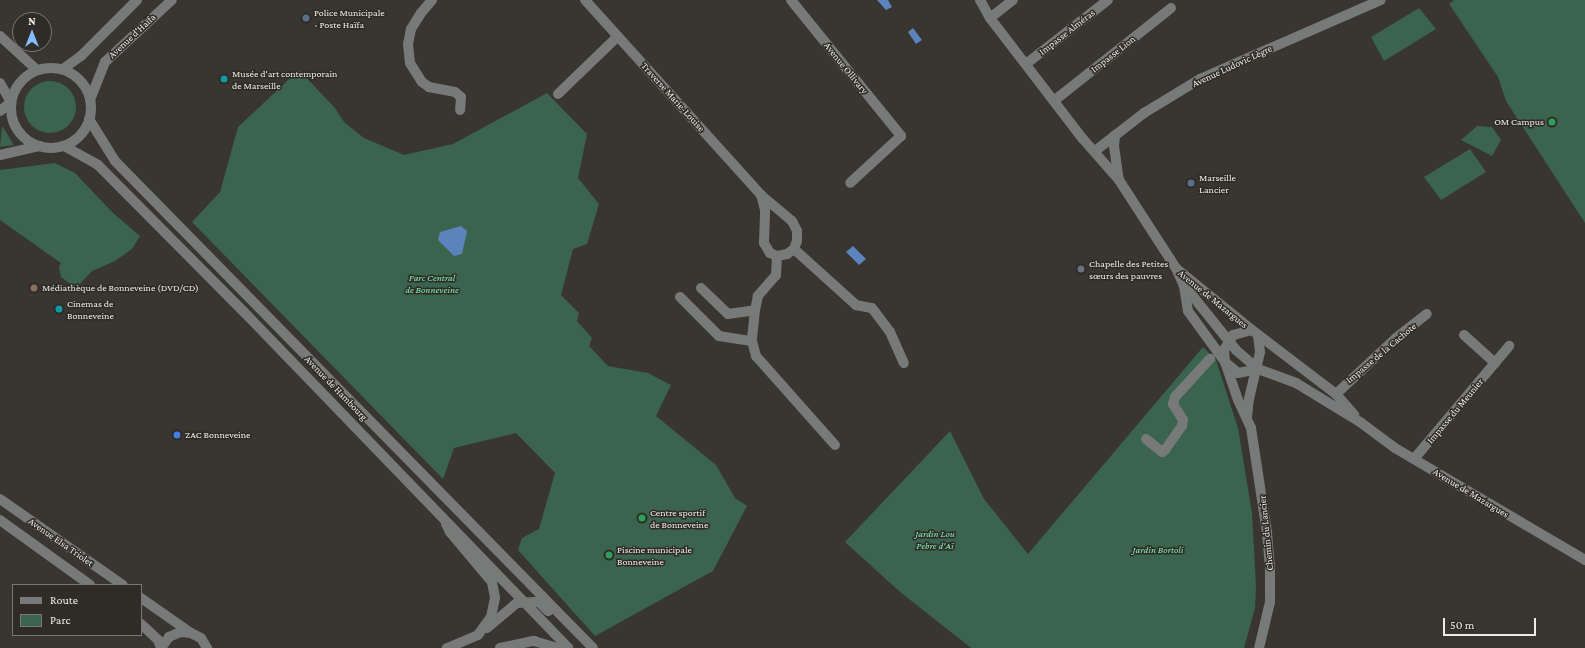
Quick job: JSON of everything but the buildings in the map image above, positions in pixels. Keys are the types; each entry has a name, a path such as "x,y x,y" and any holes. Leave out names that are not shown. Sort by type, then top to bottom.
{"street":[{"name":"Avenue d'Haïfa","path":"63,69 81,56 137,0"},
{"name":"Avenue d'Haïfa","path":"90,100 105,62 172,0"},
{"path":"432,0 421,13 411,29 408,44 410,63 425,84 455,92 461,97 460,110"},
{"name":"Traverse Marie-Louise","path":"585,0 761,195 792,221 797,231 794,249"},
{"name":"Avenue de Mazargues","path":"980,0 990,18 1094,151 1119,180 1176,268 1183,284 1188,310 1225,362 1238,372 1258,369"},
{"path":"990,18 1013,0"},
{"name":"Impasse Alméras","path":"1026,64 1108,0"},
{"name":"Avenue Ludovic Lègre","path":"1094,151 1155,106 1200,79 1381,0"},
{"name":"Avenue Ollivary","path":"793,1 901,136 850,183"},
{"name":"Impasse Lion","path":"1055,100 1170,8"},
{"path":"0,36 37,70"},
{"path":"558,94 618,36"},
{"path":"0,111 11,102 19,83 37,70 50,68 63,69 81,81 90,100 89,119 75,140 64,146 40,146 0,155"},
{"path":"0,83 11,102 14,125 20,134 40,146"},
{"name":"Avenue de Hambourg","path":"89,119 115,161 593,648"},
{"name":"Avenue de Mazargues","path":"1114,135 1114,146 1119,180"},
{"name":"Avenue de Hambourg","path":"64,146 98,165 444,516 523,602 569,648"},
{"path":"761,195 765,210 764,243 770,253 777,256 794,249 856,305 872,308 890,332 904,364"},
{"path":"777,256 776,275 758,296 755,310 752,341 756,356 835,445"},
{"name":"Avenue de Mazargues","path":"1176,268 1255,333 1336,394 1360,422"},
{"name":"Avenue de Mazargues","path":"1183,284 1227,342 1258,369 1296,383 1360,422 1414,459 1585,560"},
{"path":"701,288 728,314 755,310"},
{"path":"680,297 719,336 752,341"},
{"name":"Impasse de la Cachote","path":"1336,394 1396,338 1427,314"},
{"path":"1227,342 1233,335 1255,333"},
{"name":"Chemin du Lancier","path":"1247,417 1249,399 1258,369 1260,352 1255,333"},
{"path":"1464,335 1495,363"},
{"name":"Chemin du Lancier","path":"1227,342 1224,350 1225,362 1238,400 1247,417 1257,460 1270,565 1270,602 1259,648"},
{"name":"Impasse du Meunier","path":"1414,459 1509,346"},
{"path":"1146,439 1162,452 1165,450 1182,426 1183,420 1173,404 1175,397 1210,359"},
{"name":"Avenue Elsa Triolet","path":"0,499 122,584"},
{"path":"444,516 450,532 492,582 495,605 491,617 478,635"},
{"name":"Avenue Elsa Triolet","path":"0,520 89,584"},
{"path":"142,599 200,638 207,648"},
{"path":"447,648 478,635 517,603 540,602 584,648"},
{"path":"142,625 158,640 161,648"},
{"path":"161,648 169,637 180,632 191,633"},
{"path":"500,648 520,642 534,641 557,648"}],"green space":[{"name":"OM Campus","path":"1454,0 1585,0 1585,223 1506,101 1498,77 1449,4"},
{"path":"1419,8 1436,29 1384,61 1371,37"},
{"name":"Parc Central de Bonneveine","path":"299,70 335,108 344,122 364,138 404,155 453,144 547,93 587,134 578,178 599,204 587,244 573,249 561,295 579,313 577,321 592,338 589,346 608,366 648,373 671,385 656,416 716,465 735,498 747,506 713,571 595,636 518,550 522,538 539,529 555,473 516,433 454,448 443,479 192,222 220,192 238,127"},
{"path":"45,81 55,81 69,88 76,102 76,112 69,126 55,133 45,133 35,129 28,122 24,112 24,102 28,92 35,85"},
{"path":"2,126 14,145 0,147"},
{"path":"1477,126 1492,127 1501,140 1492,156 1461,140"},
{"path":"1470,149 1486,172 1441,200 1424,177"},
{"path":"55,163 75,173 113,213 140,236 132,249 115,261 92,271 76,288 61,277 59,267 61,263 0,220 0,170"},
{"name":"Jardin Bortoli","path":"1203,347 1216,360 1238,428 1252,513 1256,586 1255,608 1244,648 971,648 899,591 845,542 950,431 984,499 1028,554"}],"water":[{"path":"877,0 888,0 892,7 886,10"},
{"path":"913,28 922,40 916,44 908,32"},
{"path":"461,226 467,231 462,254 454,256 438,240 440,232"},
{"path":"853,246 866,259 859,265 846,252"}],"place":[{"name":"Police Municipale - Poste Haïfa","path":"306,18"},
{"name":"Musée d'art contemporain de Marseille","path":"224,79"},
{"name":"OM Campus","path":"1552,122"},
{"name":"Marseille Lancier","path":"1191,183"},
{"name":"Chapelle des Petites sœurs des pauvres","path":"1081,269"},
{"name":"Médiathèque de Bonneveine (DVD/CD)","path":"34,288"},
{"name":"Cinemas de Bonneveine","path":"59,309"},
{"name":"ZAC Bonneveine","path":"177,435"},
{"name":"Centre sportif de Bonneveine","path":"642,518"},
{"name":"Piscine municipale Bonneveine","path":"609,555"}],"park label":[{"name":"Jardin Lou Pebre d'Aï","path":"935,538"}]}
